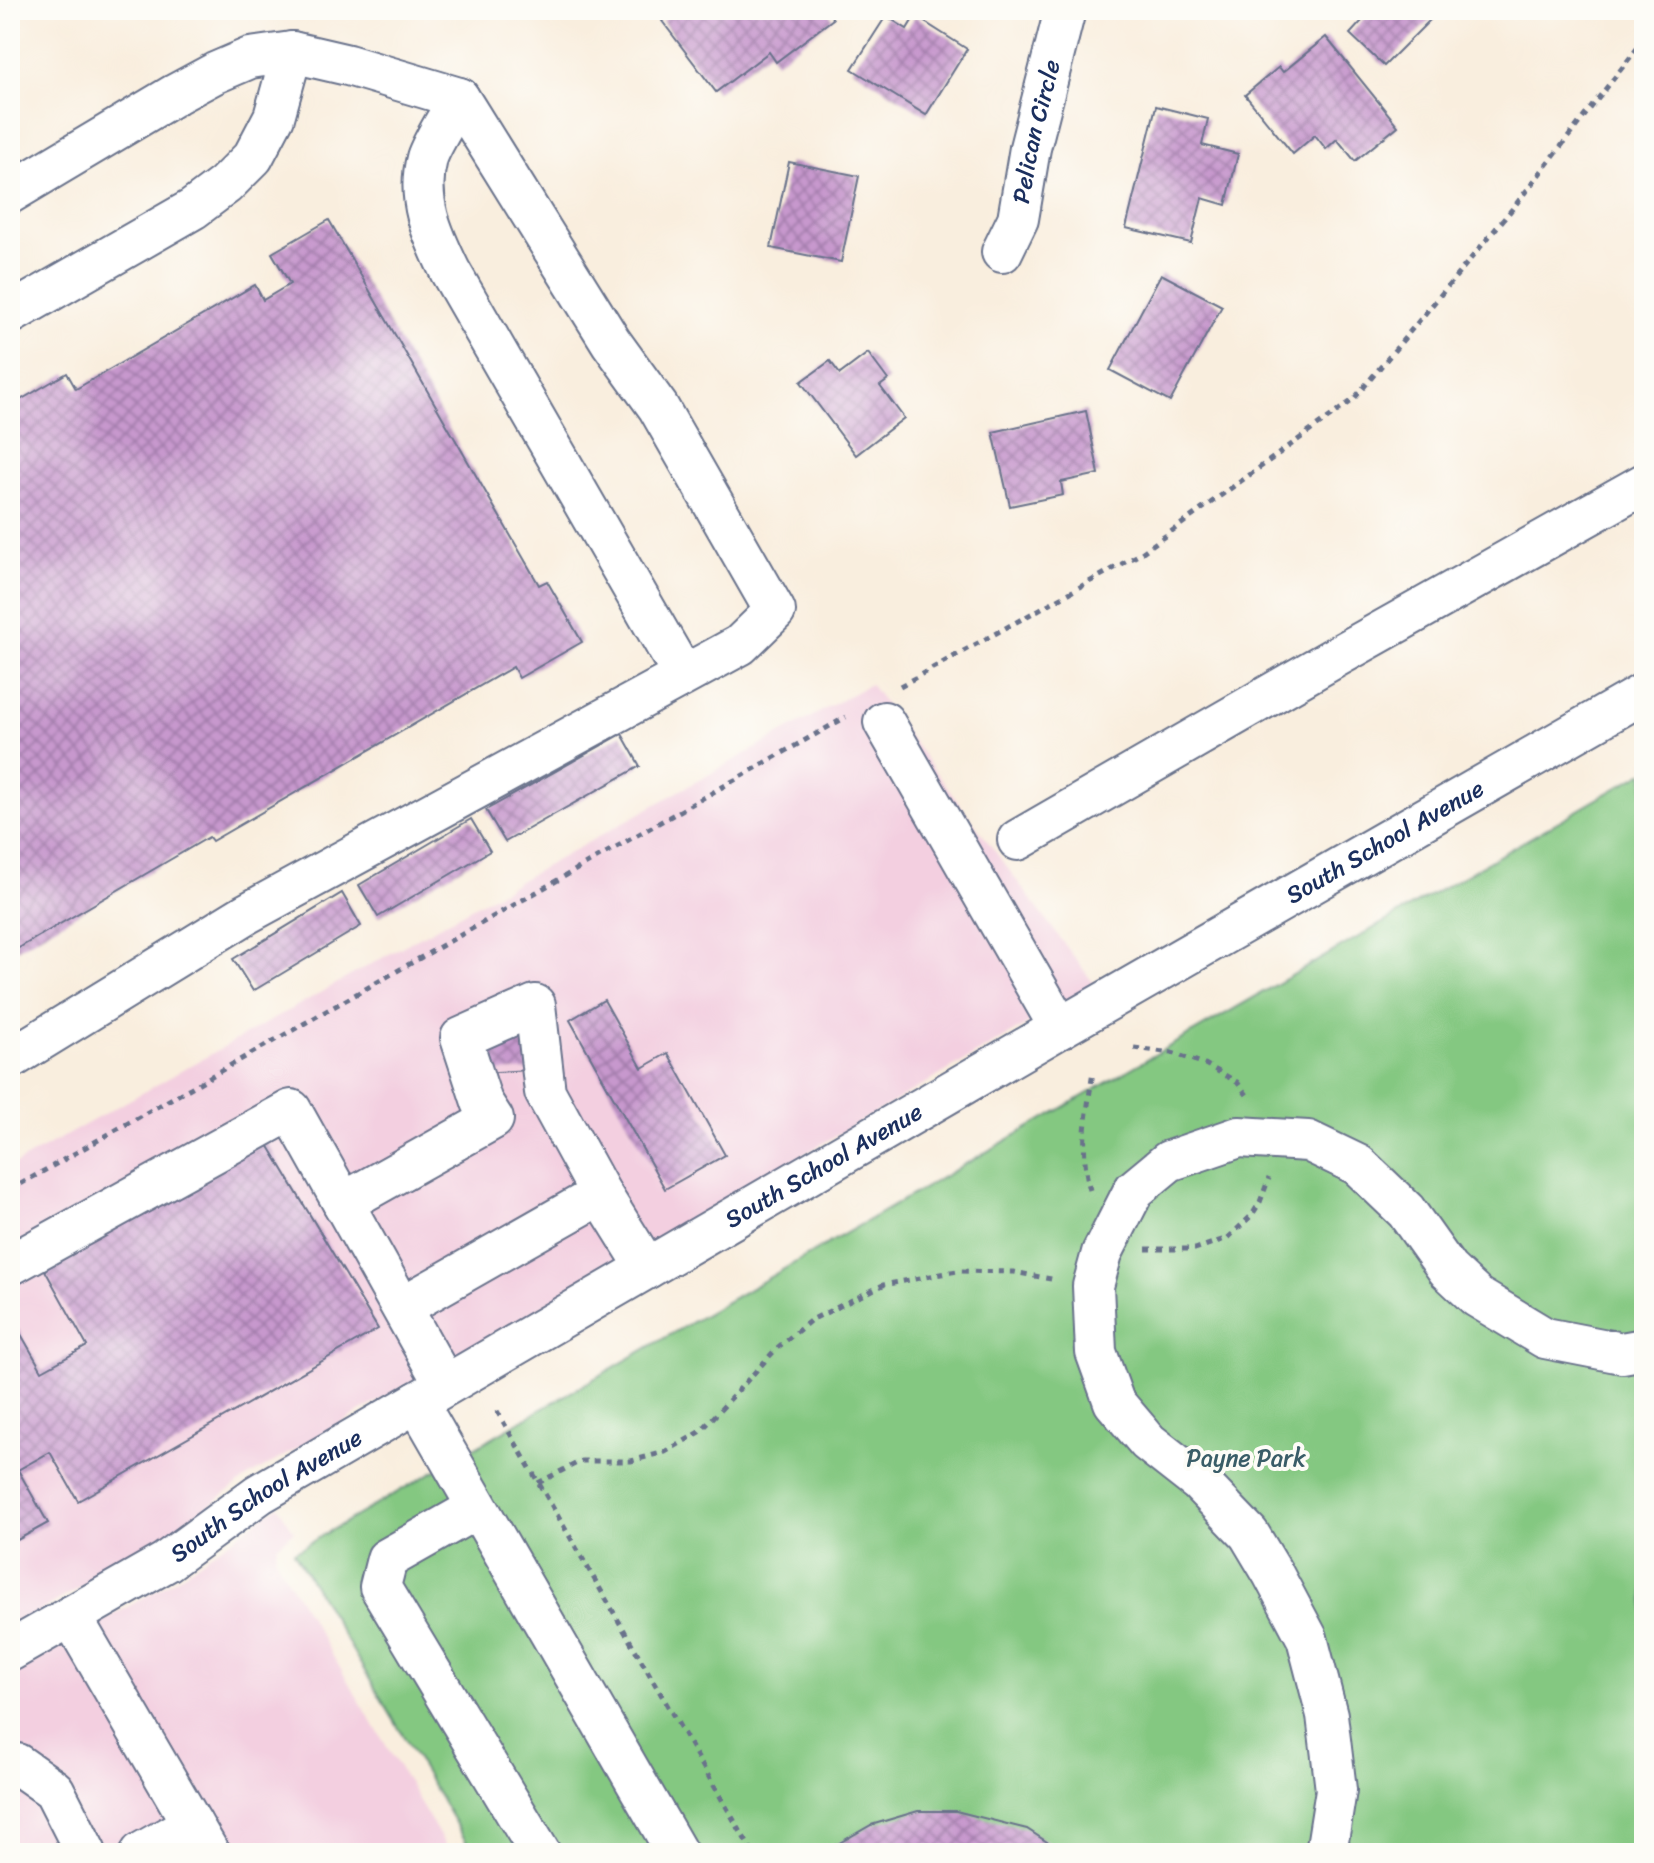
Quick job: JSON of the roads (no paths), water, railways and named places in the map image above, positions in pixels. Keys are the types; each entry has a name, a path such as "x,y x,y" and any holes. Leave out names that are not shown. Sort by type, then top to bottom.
{"street":[{"name":"Pelican Circle","path":"1002,252 1018,219 1030,148 1065,10"},
{"path":"10,314 193,209 225,185 253,157 274,117 292,52"},
{"path":"10,193 150,109 215,73 250,58 292,52 459,98 611,342 658,407 775,611 740,645 246,914 10,1059"},
{"path":"459,98 428,157 422,194 432,233 450,271 683,675"},
{"path":"1018,840 1644,484"},
{"name":"South School Avenue","path":"10,1651 166,1562 259,1494 1644,693"},
{"path":"877,708 1060,1028"},
{"path":"493,1119 482,1102 461,1038 535,1005 545,1092 601,1194 647,1268"},
{"path":"343,1203 545,1092"},
{"path":"10,1265 291,1110 402,1307 431,1394 477,1508 677,1853"},
{"path":"1326,1853 1336,1790 1327,1715 1307,1638 1249,1534 1199,1482 1148,1442 1114,1402 1096,1352 1093,1286 1102,1253 1134,1190 1169,1161 1239,1137 1308,1141 1358,1165 1406,1211 1448,1270 1477,1297 1545,1338 1622,1353 1644,1349"},
{"path":"402,1307 601,1194"},
{"path":"477,1508 387,1559 380,1587 540,1853"},
{"path":"71,1616 200,1839 141,1853"},
{"path":"10,1768 17,1764 54,1790 86,1853"}],"park label":[{"name":"Payne Park","path":"1246,1458"}]}
